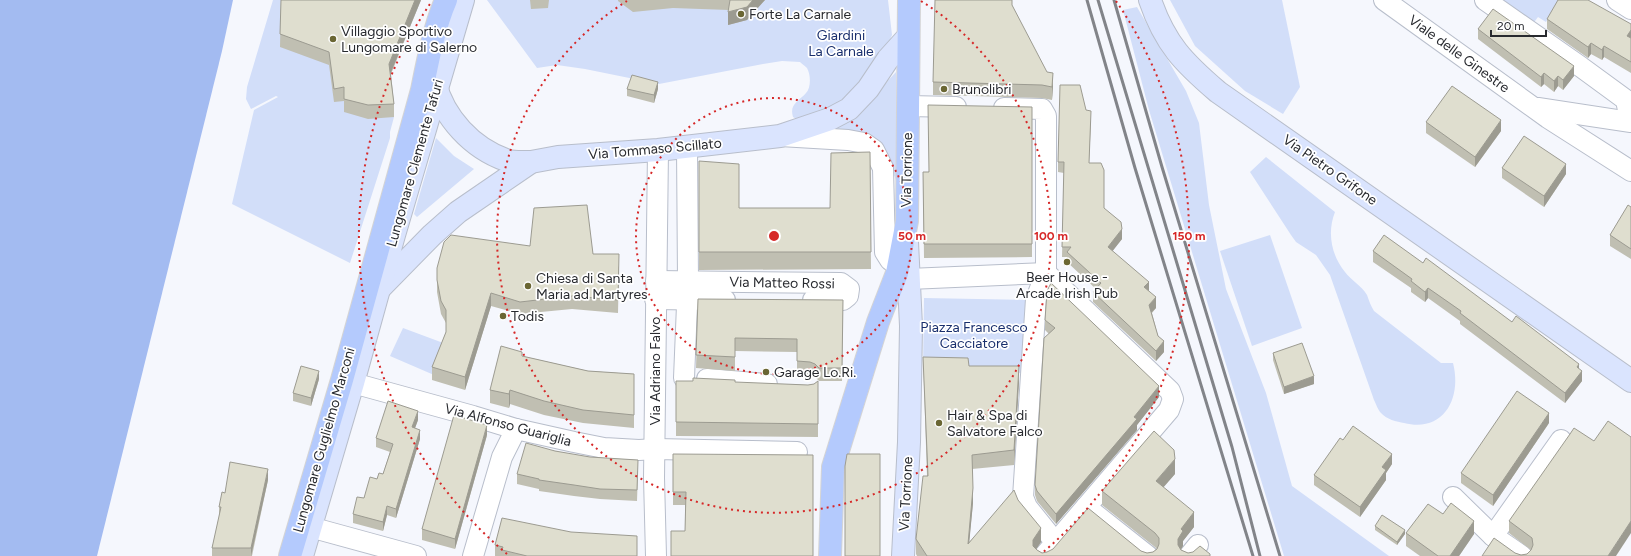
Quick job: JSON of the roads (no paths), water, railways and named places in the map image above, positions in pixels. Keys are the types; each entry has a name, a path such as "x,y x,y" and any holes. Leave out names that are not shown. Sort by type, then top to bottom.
{"main road":[{"name":"Lungomare Clemente Tafuri","path":"363,325 433,41 446,0"},
{"name":"Via Torrione","path":"830,556 833,467 878,322 893,286 904,273 907,221 907,38 909,0"},
{"name":"Lungomare Guglielmo Marconi","path":"290,556 305,526 363,325"}],"street":[{"name":"Via Tommaso Scillato","path":"452,0 450,14 434,74 437,88 449,115 471,140 482,148 507,160 531,162 558,157 658,150 780,136 848,140 864,143 874,150 883,168 885,252 890,260 904,273"},
{"name":"Lungomare Clemente Tafuri","path":"363,325 378,290 463,0"},
{"name":"Via Pietro Grifone","path":"1150,0 1167,39 1178,54 1218,92 1631,381"},
{"name":"Viale delle Ginestre","path":"1384,0 1534,108 1631,171"},
{"name":"Viale delle Ginestre","path":"1485,0 1582,67 1626,100 1631,126 1584,115 1534,108"},
{"path":"1617,0 1631,9"},
{"name":"Via Tommaso Scillato","path":"780,136 830,119 849,109 868,89 888,59 907,38"},
{"path":"904,273 1046,273 1170,391 1173,399 1169,410 1050,549 1023,497 1036,299 1046,273 1046,116 1042,109 908,106"},
{"path":"684,378 687,290 687,147"},
{"name":"Via Adriano Falvo","path":"656,556 654,478 656,449 655,378 658,150"},
{"name":"Via Tommaso Scillato","path":"378,290 432,235 458,212 531,162"},
{"name":"Via Torrione","path":"903,556 909,442 911,326 904,273"},
{"name":"Via Matteo Rossi","path":"656,290 841,283 846,286 849,292 846,299 838,301 687,290"},
{"name":"Via Pietro Grifone","path":"1537,316 1631,398"},
{"path":"655,378 684,378 786,385"},
{"name":"Via Alfonso Guariglia","path":"348,381 516,429 604,448 639,450 656,449 797,452"},
{"path":"473,556 502,457 516,429"},
{"path":"1493,536 1561,440"},
{"path":"1454,497 1493,536 1522,556"},
{"path":"1086,507 1148,556"},
{"path":"305,526 416,556"},
{"name":"Lungomare Guglielmo Marconi","path":"302,556 305,526"}],"water":[{"path":"0,0 233,0 222,51 97,556 0,556"}],"railway":[{"path":"1087,0 1135,168 1253,556"},
{"path":"1098,0 1232,447 1260,556"},
{"path":"1114,0 1162,167 1280,556"}],"place":[{"name":"Forte La Carnale","path":"741,14"},
{"name":"Villaggio Sportivo Lungomare di Salerno","path":"333,39"},
{"name":"Brunolibri","path":"944,89"},
{"name":"Beer House - Arcade Irish Pub","path":"1067,262"},
{"name":"Chiesa di Santa Maria ad Martyres","path":"528,286"},
{"name":"Todis","path":"503,316"},
{"name":"Garage Lo.Ri.","path":"766,372"},
{"name":"Hair & Spa di Salvatore Falco","path":"939,423"}],"park label":[{"name":"Giardini La Carnale","path":"841,44"},
{"name":"Piazza Francesco Cacciatore","path":"974,336"}]}
